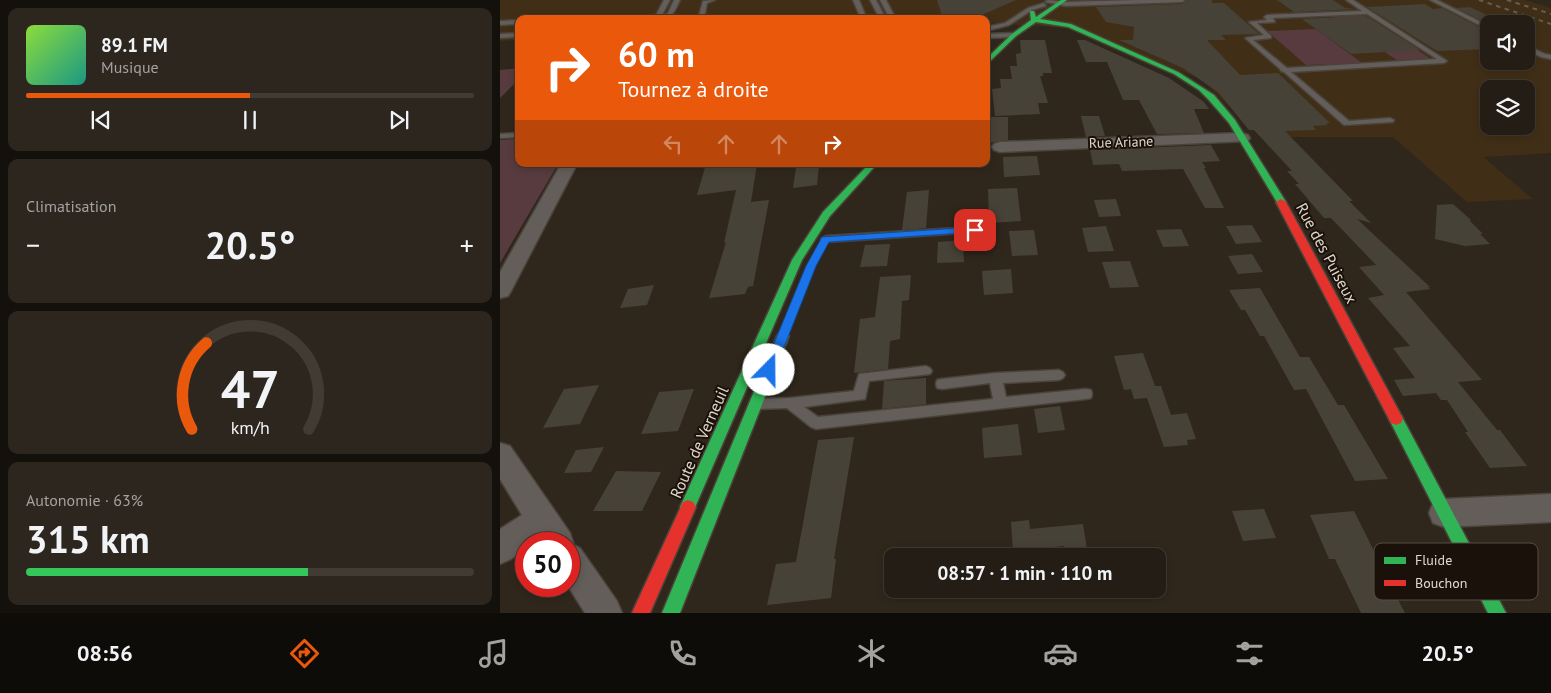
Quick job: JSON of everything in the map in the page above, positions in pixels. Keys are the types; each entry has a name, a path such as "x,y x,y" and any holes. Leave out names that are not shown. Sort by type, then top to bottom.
{"main road":[{"path":"990,56 999,39 1053,2"},
{"name":"Rue des Puiseux","path":"1033,16 1069,25 1189,80 1211,97 1223,110 1291,218 1460,543"},
{"name":"Route de Verneuil","path":"847,209 878,167"},
{"name":"Route de Verneuil","path":"641,613 742,382 807,242 826,214 878,167"},
{"path":"671,613 788,322"},
{"name":"Rue des Puiseux","path":"1490,600 1497,613"}],"street":[{"name":"Rue Ariane","path":"1000,147 1242,138"},
{"path":"500,291 567,167"},
{"path":"500,455 550,532"},
{"path":"1444,513 1551,508"},
{"path":"500,548 515,543"},
{"path":"580,576 605,613"}],"lane":[{"path":"659,15 667,0"},
{"path":"668,15 677,0"},
{"path":"701,15 705,2 712,0"},
{"path":"856,0 862,15"},
{"path":"872,0 880,15"},
{"path":"883,0 891,15"},
{"path":"990,28 1007,24 1030,9 1053,2 1182,0"},
{"path":"1283,70 1444,61 1349,0"},
{"path":"1433,0 1480,24"},
{"path":"1368,12 1267,16 1273,21 1252,22 1269,37 1248,38 1347,123 1390,120"},
{"path":"500,23 515,22"},
{"path":"500,36 515,35"},
{"path":"1535,52 1551,63"},
{"path":"1543,56 1551,57"},
{"path":"500,136 515,135"},
{"path":"825,240 975,230"},
{"path":"742,382 755,404 790,403 860,395 863,377 926,371"},
{"path":"942,384 996,378 1059,375"},
{"path":"996,378 1000,403"},
{"path":"790,403 816,423 1086,394"}],"shaded area":[{"path":"500,0 1525,0 1551,8 1551,153 1483,157 1533,199 1467,202 1393,137 1261,137 1201,79 1075,28 990,23 990,15 515,15 515,40 500,41"},
{"path":"1355,14 1368,17 1431,59 1398,61 1331,15"},
{"path":"1316,29 1362,63 1306,65 1267,31"},
{"path":"515,68 515,83 500,98 500,70"},
{"path":"515,139 515,167 556,167 500,263 500,140"}],"building":[{"path":"937,0 1016,0 982,15 942,15"},
{"path":"1187,0 1212,0 1212,3 1224,3 1259,34 1221,35 1226,40 1207,40 1240,75 1278,73 1330,123 1326,123 1328,125 1313,126 1316,130 1285,131 1353,201 1349,201 1371,223 1357,219 1430,287 1428,287 1430,289 1406,292 1482,380 1458,382 1497,430 1500,430 1527,466 1490,468 1465,432 1468,432 1447,400 1441,400 1436,393 1403,396 1394,380 1415,378 1393,348 1410,346 1368,298 1384,295 1359,267 1376,265 1331,218 1324,218 1295,184 1299,184 1287,171 1292,171 1254,130 1249,130 1218,92 1183,68 1119,40 1133,40 1134,27 1106,22 1096,7 1182,4"},
{"path":"1277,0 1333,0 1345,8 1356,9 1294,12"},
{"path":"1425,4 1433,9 1442,8 1480,27 1480,49 1437,51 1367,7"},
{"path":"1470,7 1487,15 1480,15 1480,20 1456,8"},
{"path":"1366,16 1420,50 1351,54 1302,19"},
{"path":"1020,40 1045,40 1052,73 1043,73 1043,76 1040,76 1048,103 1038,103 1040,114 995,116 992,89 1001,88 1000,79 1012,79 1010,66 1017,66 1016,54 1021,53"},
{"path":"1077,40 1085,40 1169,78 1204,102 1209,109 1194,109 1204,133 1157,134 1139,100 1123,100 1107,62 1086,62"},
{"path":"1081,116 1099,116 1105,136 1086,137"},
{"path":"990,117 1008,117 1008,140 990,143"},
{"path":"1211,145 1220,161 1202,162 1224,208 1205,208 1183,169 1122,171 1119,164 1093,165 1090,150"},
{"path":"1037,156 1040,175 1004,177 1003,157"},
{"path":"705,167 757,167 751,202 769,200 753,286 748,287 745,294 709,298 726,242 724,243 736,190 697,195"},
{"path":"819,167 817,185 793,188 796,168"},
{"path":"1017,188 1021,221 989,223 988,189"},
{"path":"929,190 926,228 902,230 907,192"},
{"path":"1116,199 1121,216 1099,217 1094,200"},
{"path":"1453,204 1471,220 1483,234 1480,234 1490,244 1465,246 1435,239 1437,205"},
{"path":"1252,225 1262,242 1236,244 1226,226"},
{"path":"1106,226 1114,251 1088,252 1082,228"},
{"path":"1181,229 1189,246 1163,247 1156,230"},
{"path":"1034,230 1038,255 1012,256 1009,231"},
{"path":"963,240 964,262 937,263 938,242"},
{"path":"890,244 887,266 860,267 865,245"},
{"path":"1252,254 1263,272 1238,274 1228,256"},
{"path":"1130,261 1139,287 1110,288 1102,262"},
{"path":"1011,269 1013,293 984,295 982,271"},
{"path":"911,275 909,300 902,301 900,339 890,341 888,369 854,373 860,319 875,317 880,277"},
{"path":"654,285 647,305 620,308 628,289"},
{"path":"1260,288 1300,357 1309,357 1338,405 1344,405 1388,479 1355,481 1306,389 1294,390 1264,336 1260,336 1245,310 1241,310 1229,290"},
{"path":"1143,353 1155,386 1161,386 1171,415 1187,413 1196,439 1187,440 1188,445 1164,447 1147,398 1134,399 1131,389 1124,390 1114,356"},
{"path":"926,378 926,404 882,409 884,381"},
{"path":"599,385 580,424 543,428 564,389"},
{"path":"694,389 678,431 641,434 659,392"},
{"path":"1060,406 1065,430 1038,433 1034,409"},
{"path":"1018,424 1022,455 984,458 982,428"},
{"path":"854,437 834,559 836,559 831,598 767,605 776,564 796,562 818,440"},
{"path":"604,447 591,472 564,473 576,450"},
{"path":"616,471 661,472 642,511 593,511"},
{"path":"1264,509 1276,538 1243,541 1232,511"},
{"path":"1354,511 1374,551 1374,600 1398,600 1405,613 1361,613 1335,559 1329,559 1310,515"},
{"path":"1029,520 1030,529 1083,524 1087,548 1064,548 1064,546 1013,548 1011,522"}],"railway":[{"path":"1479,0 1551,24"},
{"path":"1507,0 1551,14"}],"traffic: fast":[{"path":"990,59 1014,35 1064,0"},
{"path":"1032,12 1034,20 1069,25 1176,73 1201,89 1211,97 1232,122 1281,202"},
{"path":"688,507 797,260 826,214 870,167"},
{"path":"671,613 783,336"},
{"path":"1396,419 1461,543"},
{"path":"1490,600 1497,613"}],"traffic: jam":[{"path":"1281,202 1396,419"},
{"path":"641,613 688,507"}],"route":[{"path":"769,370 811,266 826,240 975,230"}]}
